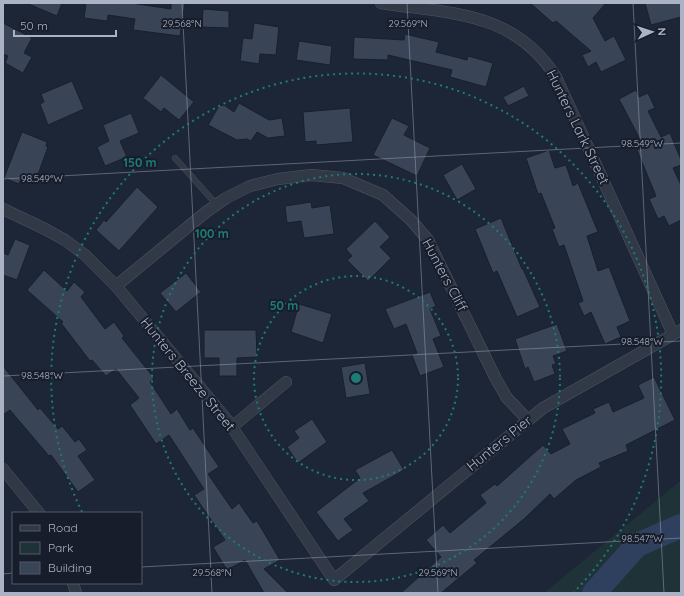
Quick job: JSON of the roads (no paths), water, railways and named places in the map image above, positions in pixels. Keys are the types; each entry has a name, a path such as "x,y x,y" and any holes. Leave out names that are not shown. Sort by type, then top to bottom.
{"street":[{"name":"Hunters Lark Street","path":"381,3 488,21 511,32 532,47 549,66 560,84 677,332"},
{"name":"Hunters Cliff","path":"116,286 216,204 250,186 278,179 311,176 343,178 384,195 411,220 428,240 496,379 507,398 528,420"},
{"name":"Hunters Breeze Street","path":"3,209 64,240 85,255 116,286 232,427 334,580"},
{"name":"Hunters Pier","path":"334,580 543,408 677,332"},
{"path":"232,427 286,382"},
{"path":"3,469 38,512"}],"lane":[{"path":"175,158 216,204"}],"waterway":[{"path":"594,593 637,545 681,526"}]}
